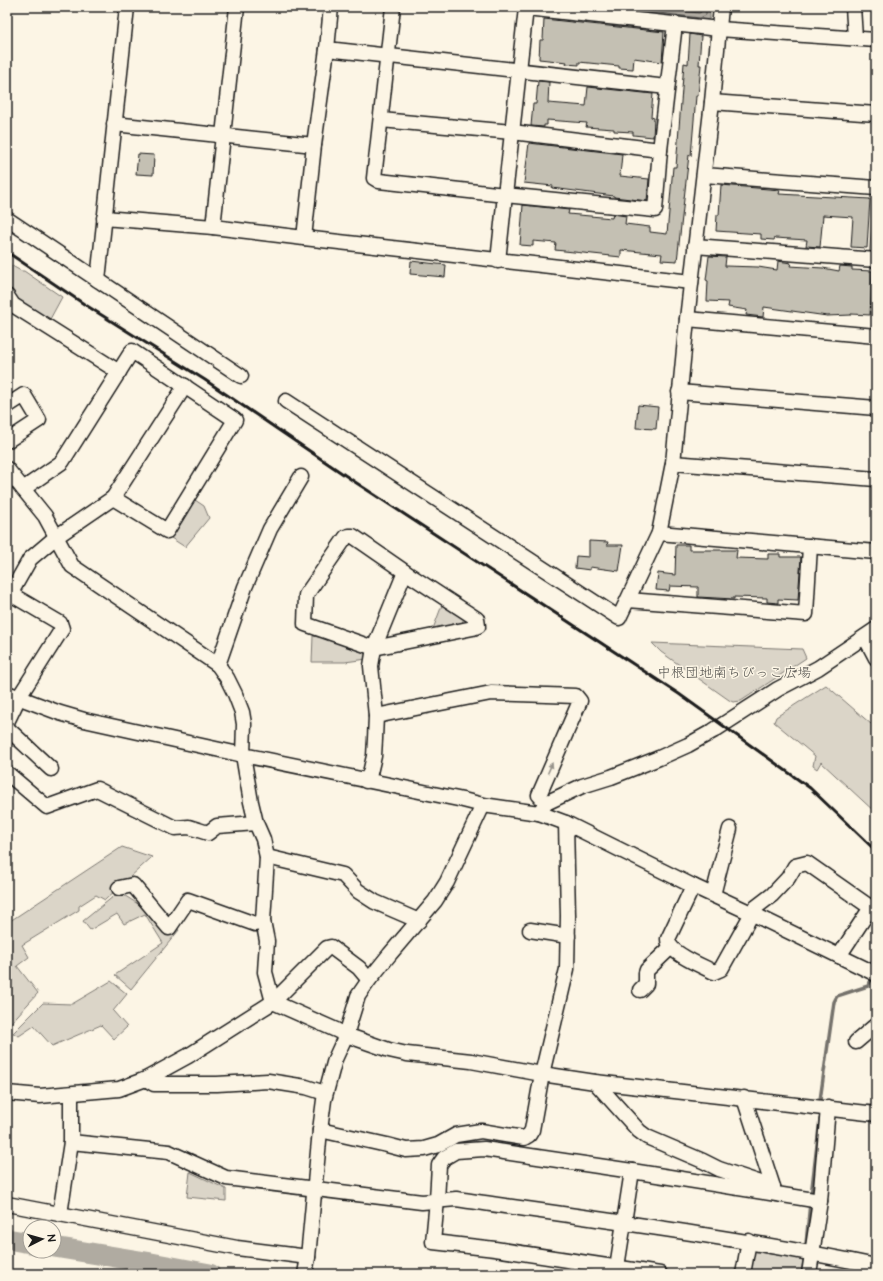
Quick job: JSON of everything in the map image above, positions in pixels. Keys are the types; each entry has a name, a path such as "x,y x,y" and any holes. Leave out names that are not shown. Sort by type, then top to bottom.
{"street":[{"path":"98,280 127,7"},
{"path":"213,227 237,7"},
{"path":"304,238 331,7"},
{"path":"393,7 374,178 379,181 505,196 654,210 675,24"},
{"path":"498,261 524,7 615,12 675,24 718,29 876,40"},
{"path":"286,401 620,618 659,533 673,463 686,319 704,175 721,7"},
{"path":"853,7 855,38"},
{"path":"327,49 667,87"},
{"path":"712,102 876,114"},
{"path":"381,120 512,132 660,150"},
{"path":"114,124 314,145"},
{"path":"704,175 876,188"},
{"path":"104,218 213,227 691,282"},
{"path":"7,219 241,376"},
{"path":"695,246 876,260"},
{"path":"7,296 13,305 119,372"},
{"path":"686,319 876,336"},
{"path":"23,489 62,462 132,351 235,420 167,531 113,498"},
{"path":"7,722 13,695 62,630 60,623 14,596 13,589 30,559 56,537 113,498 184,386"},
{"path":"679,392 876,408"},
{"path":"7,406 24,395 39,420 7,441"},
{"path":"673,463 876,479"},
{"path":"7,469 45,516 72,566 218,665 235,694 242,712 244,724 243,755 251,802 267,857 262,921 267,941 266,972 273,1002"},
{"path":"218,665 245,587 270,529 301,477"},
{"path":"659,533 876,552"},
{"path":"349,536 353,536 477,619 478,626 473,628 374,648 305,624 306,595 346,537 349,536"},
{"path":"628,600 806,614 810,546"},
{"path":"366,781 370,773 374,756 376,716 371,666 374,648 405,572"},
{"path":"542,808 582,786 611,777 688,745 713,731 778,689 818,668 870,633 876,658"},
{"path":"376,716 491,693 576,696 580,701 541,787 539,795 542,808"},
{"path":"13,695 60,713 84,720 243,755 483,805 542,808 566,823 713,896 876,974"},
{"path":"7,728 51,770"},
{"path":"7,773 47,807 97,789 175,828 189,827 208,833 217,826 256,823"},
{"path":"7,1204 237,1248 307,1265 325,1093 335,1060 346,1035 358,996 390,954 435,901 447,882 483,805"},
{"path":"320,1130 406,1150 424,1149 438,1145 456,1135 480,1131 524,1138 529,1136 532,1130 542,1074 567,969 568,936 566,823"},
{"path":"713,896 730,829"},
{"path":"267,857 343,875 358,891 375,902 419,921"},
{"path":"693,886 668,939 668,942 680,955 714,972 721,969 755,908 772,895 788,878 795,866 807,863 867,905 869,908 868,912 839,956"},
{"path":"120,888 133,885 169,928 188,900 254,924 262,921"},
{"path":"530,930 568,936"},
{"path":"7,1093 40,1096 71,1094 119,1089 146,1079 188,1056 273,1002 327,948 331,947 359,968 369,980"},
{"path":"640,990 646,984 647,970 671,947"},
{"path":"273,1002 346,1035 389,1050 407,1054 470,1061 595,1082 876,1114"},
{"path":"856,1042 876,1025"},
{"path":"146,1079 154,1084 217,1084 268,1081 306,1087 325,1093"},
{"path":"595,1082 639,1131 647,1137 773,1191"},
{"path":"60,1214 70,1142 71,1094"},
{"path":"744,1098 773,1191"},
{"path":"809,1274 820,1201 828,1108"},
{"path":"70,1142 170,1152 226,1178 422,1202 456,1198 749,1242 876,1266"},
{"path":"660,1274 495,1249 433,1242 439,1165 444,1158 456,1151 484,1149 773,1191 820,1201"},
{"path":"617,1267 632,1170"},
{"path":"743,1274 749,1242"}],"green space":[{"path":"876,194 876,256 869,255"},
{"path":"7,263 21,271 24,271 62,297 49,321 18,301 7,288"},
{"path":"192,498 204,506 209,518 185,547 171,538 170,531"},
{"path":"442,605 464,619 461,624 433,629"},
{"path":"313,636 330,639 364,649 367,659 345,662 312,662"},
{"name":"中根団地南ちびっこ広場","path":"652,643 802,649 806,658 741,701 733,702 661,652"},
{"path":"826,685 871,724 876,721 876,813 821,762 817,769 813,766 815,756 774,722 776,717"},
{"path":"122,847 152,857 105,900 96,895 79,906 79,910 22,945 29,957 17,966 38,993 7,1027 7,923"},
{"path":"119,892 179,930 131,989 115,975 163,943 145,914 124,924 117,914 90,930 83,921"},
{"path":"111,981 127,994 113,1011 127,1027 114,1039 101,1025 52,1046 34,1026 19,1036 13,1033 43,1003 72,1004"},
{"path":"190,1172 226,1189 226,1201 187,1197"},
{"path":"752,1251 804,1259 802,1274 743,1274"}],"water":[{"path":"613,7 710,7 710,18 701,23 612,11"}],"building":[{"path":"544,19 664,32 662,62 634,58 633,69 579,62 579,65 566,64 567,62 539,59 540,40 543,40"},
{"path":"690,34 701,36 699,65 701,65 677,261 661,260 662,254 621,250 621,257 555,250 556,243 533,241 533,246 520,245 523,205 569,210 568,214 612,218 613,214 626,216 625,224 650,227 650,232 667,234 673,167 676,167 684,63 688,64"},
{"path":"538,81 549,82 548,103 586,106 588,87 653,94 651,117 654,118 653,137 633,135 633,132 614,131 614,129 586,127 587,123 547,120 547,125 544,125 544,127 531,126 533,104 536,104"},
{"path":"529,143 622,154 620,176 649,179 647,201 552,188 553,186 524,183"},
{"path":"138,154 154,155 153,175 136,174"},
{"path":"721,185 780,190 779,194 870,199 867,248 851,247 853,217 823,215 820,247 806,246 807,240 775,238 774,240 761,239 761,234 716,231 717,215 719,215"},
{"path":"709,256 726,257 725,266 758,267 777,270 778,261 791,263 790,266 823,268 839,271 840,266 852,267 852,270 872,271 870,315 851,314 827,316 764,307 763,317 746,315 747,310 728,307 729,302 707,301 708,281 706,280"},
{"path":"411,261 446,265 445,277 410,274"},
{"path":"638,405 658,407 656,429 636,428"},
{"path":"589,541 608,542 607,545 623,545 619,571 590,567 590,570 575,568 576,556 589,557"},
{"path":"676,545 689,545 689,550 737,550 736,558 768,559 768,554 780,554 780,557 801,557 798,600 778,599 778,603 767,602 767,598 734,597 734,599 698,597 698,587 670,586 669,591 656,590 658,573 675,575"}],"waterway":[{"path":"820,1100 834,1002 837,996 868,986 871,980"},
{"path":"811,1196 820,1119"},
{"path":"806,1244 810,1203"},
{"path":"7,1239 22,1242"},
{"path":"62,1248 210,1274"},
{"path":"802,1274 804,1261"}],"railway":[{"path":"7,252 84,304 205,380 355,482 679,694 810,788 876,851"}]}
